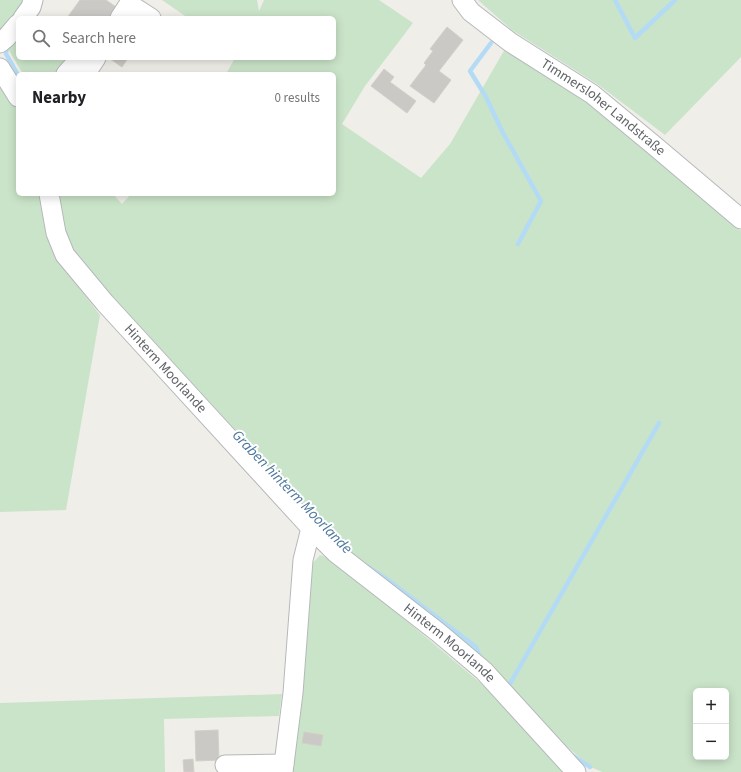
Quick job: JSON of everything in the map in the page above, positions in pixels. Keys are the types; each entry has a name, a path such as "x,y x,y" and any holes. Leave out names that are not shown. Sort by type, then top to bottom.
{"street":[{"path":"25,16 32,7 33,0"},
{"name":"Timmersloher Landstraße","path":"462,0 471,12 510,42 592,94 741,219"},
{"path":"121,16 129,4 148,16"},
{"path":"0,43 16,26"},
{"path":"68,72 76,63 90,67 95,60"},
{"path":"0,68 16,94"},
{"name":"Hinterm Moorlande","path":"49,196 56,233 65,255 110,309 336,554 439,633 484,671 576,772"},
{"path":"224,765 283,768 293,694 303,560 311,528"}],"green space":[{"path":"0,0 25,0 25,2 0,35"},
{"path":"162,0 257,0 259,11 264,0 379,0 413,23 365,86 342,124 421,178 450,144 505,49 560,82 608,118 703,195 741,231 741,772 602,772 591,767 566,746 483,657 344,552 105,295 71,250 63,223 58,196 115,196 122,204 129,196 336,196 336,72 227,72 234,60 336,60 336,16 185,16"},
{"path":"478,0 741,0 741,57 665,135 600,86 512,30"},
{"path":"16,41 16,60 72,60 86,72 22,72 8,49"},
{"path":"0,76 16,106 16,196 40,196 55,257 100,315 66,510 0,512"},
{"path":"320,555 334,560 483,685 567,772 291,772 299,681 313,563"},
{"path":"282,694 279,716 164,719 165,772 0,772 0,703"}],"building":[{"path":"80,0 106,0 119,9 114,16 68,16"},
{"path":"447,27 463,40 439,71 451,80 434,103 410,86 426,65 424,63 433,51 430,49"},
{"path":"112,60 127,60 122,67"},
{"path":"384,69 394,77 390,82 416,101 407,113 371,86"},
{"path":"218,730 219,760 196,761 195,731"},
{"path":"304,732 323,735 321,746 302,743"},
{"path":"193,759 194,772 184,772 183,760"}],"waterway":[{"path":"615,0 635,38 675,0"},
{"path":"491,43 470,71 486,97 502,131 541,201 518,244"},
{"name":"Graben hinterm Moorlande","path":"7,44 6,54 16,72"},
{"path":"507,689 659,423"},
{"name":"Graben hinterm Moorlande","path":"368,567 388,580 476,647 480,658"},
{"name":"Graben hinterm Moorlande","path":"572,755 590,767"}]}
